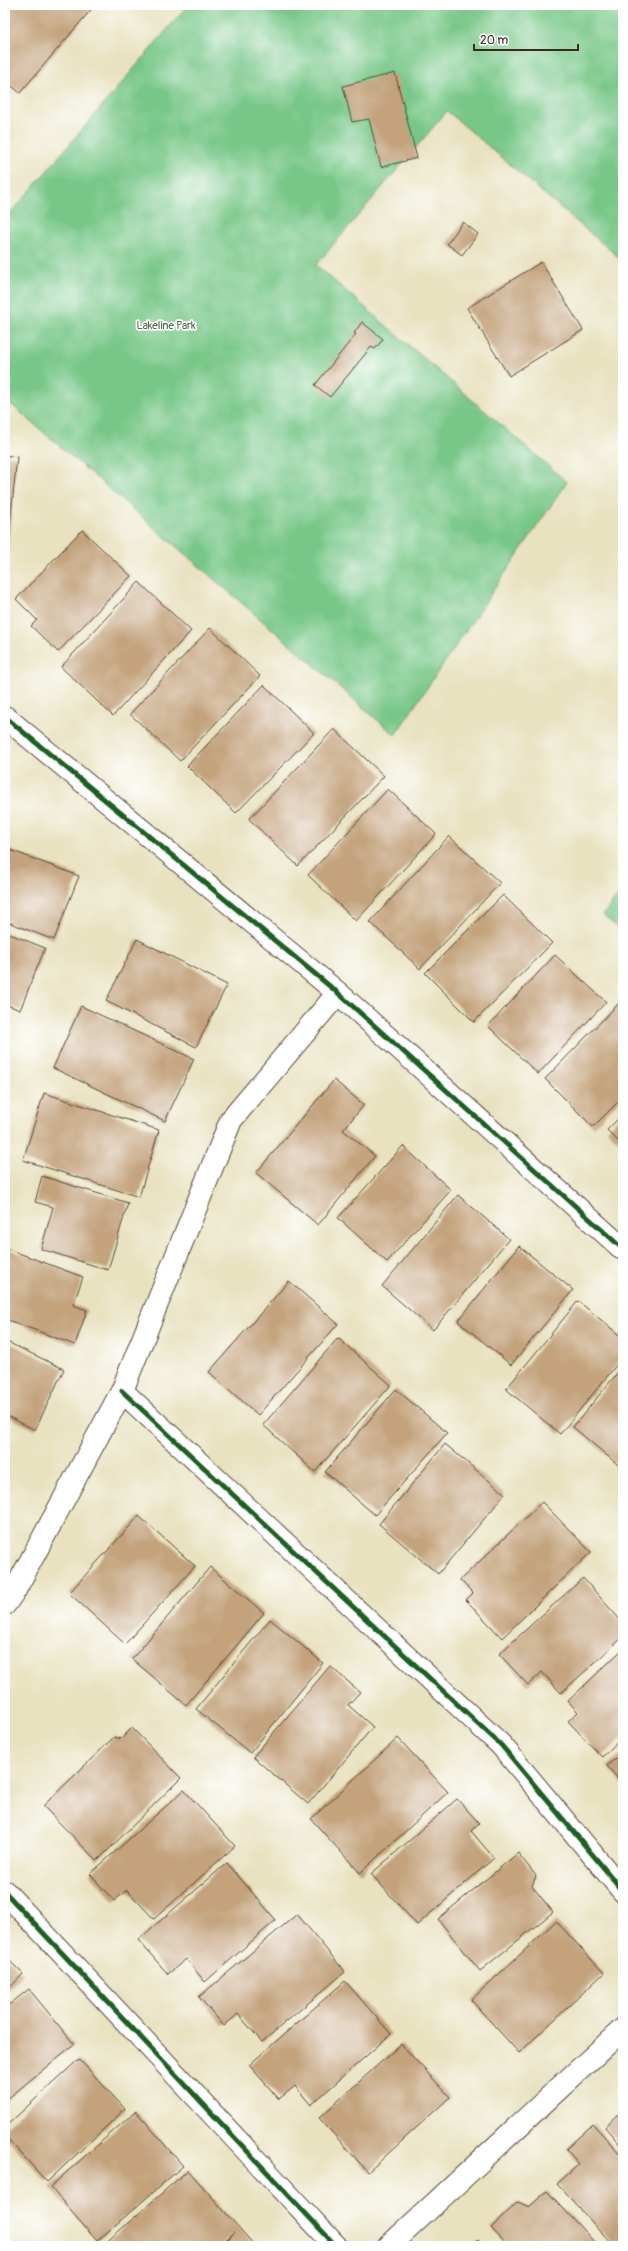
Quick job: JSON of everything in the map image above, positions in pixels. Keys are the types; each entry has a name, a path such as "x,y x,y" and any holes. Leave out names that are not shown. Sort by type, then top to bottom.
{"street":[{"path":"5,717 338,993 623,1249"},
{"path":"5,1604 16,1590 122,1391 231,1120 338,993"},
{"path":"122,1391 501,1744 623,1891"},
{"path":"5,1892 336,2246"},
{"path":"389,2246 623,2029"}],"green space":[{"name":"Lakeline Park","path":"188,5 623,5 623,261 447,111 316,265 567,482 395,735 5,399 5,220"},
{"path":"623,889 623,932 603,915"}],"building":[{"path":"5,5 95,5 20,93 5,80"},
{"path":"395,73 417,158 381,167 369,119 352,122 343,86"},
{"path":"463,222 478,234 462,255 447,244"},
{"path":"541,262 583,330 509,376 467,308"},
{"path":"362,322 383,339 375,349 371,347 330,397 315,385 356,334 354,333"},
{"path":"5,455 17,457 6,564 5,564"},
{"path":"82,530 131,576 58,652 31,626 37,620 16,599"},
{"path":"139,582 191,631 113,716 61,667"},
{"path":"210,628 260,676 180,761 130,714"},
{"path":"264,685 314,733 236,813 187,766"},
{"path":"334,729 384,776 298,866 249,819"},
{"path":"388,789 436,834 356,921 308,875"},
{"path":"449,836 500,883 420,969 370,922"},
{"path":"5,848 79,876 54,940 5,921"},
{"path":"503,895 552,943 474,1022 425,973"},
{"path":"5,932 45,948 20,1010 5,1004"},
{"path":"137,939 227,985 196,1047 106,1001"},
{"path":"555,955 606,1002 538,1074 488,1026"},
{"path":"623,999 623,1097 593,1127 545,1079"},
{"path":"81,1006 194,1059 165,1121 53,1068"},
{"path":"334,1080 364,1105 343,1130 375,1156 318,1225 256,1173"},
{"path":"44,1093 159,1130 139,1197 23,1160"},
{"path":"623,1114 623,1146 607,1130"},
{"path":"403,1146 451,1190 387,1262 338,1218"},
{"path":"42,1176 128,1203 108,1270 41,1249 53,1207 35,1202"},
{"path":"458,1195 509,1239 433,1330 382,1286"},
{"path":"519,1246 573,1290 511,1365 458,1321"},
{"path":"5,1248 83,1277 73,1305 87,1310 75,1345 5,1319"},
{"path":"289,1281 338,1324 258,1415 209,1372"},
{"path":"578,1301 623,1338 623,1357 560,1434 506,1389"},
{"path":"338,1338 391,1385 315,1472 263,1425"},
{"path":"5,1341 64,1369 35,1430 5,1415"},
{"path":"623,1366 623,1469 573,1427"},
{"path":"396,1389 447,1433 375,1515 325,1472"},
{"path":"445,1444 505,1494 438,1574 379,1524"},
{"path":"542,1502 591,1552 502,1638 466,1600 473,1593 460,1580"},
{"path":"139,1516 195,1566 125,1644 69,1593"},
{"path":"210,1567 264,1613 186,1705 132,1659"},
{"path":"583,1578 623,1623 623,1637 561,1693 542,1672 528,1685 499,1654"},
{"path":"270,1619 323,1663 250,1753 196,1709"},
{"path":"623,1649 623,1737 602,1757 568,1721 578,1712 568,1701"},
{"path":"330,1666 360,1692 348,1705 373,1727 308,1804 253,1757"},
{"path":"132,1728 181,1778 97,1861 43,1806 114,1737 121,1739"},
{"path":"398,1738 448,1792 360,1873 311,1819"},
{"path":"623,1752 623,1785 607,1766"},
{"path":"184,1790 235,1846 154,1919 127,1890 114,1901 90,1874"},
{"path":"457,1799 479,1823 471,1831 494,1858 417,1925 371,1874"},
{"path":"518,1853 536,1876 532,1886 553,1912 480,1971 438,1919"},
{"path":"227,1863 276,1920 205,1982 186,1959 168,1974 138,1940"},
{"path":"297,1914 345,1972 262,2042 238,2014 224,2026 199,1997"},
{"path":"556,1921 604,1973 519,2053 471,2000"},
{"path":"5,1956 23,1974 5,1993"},
{"path":"345,1981 391,2034 311,2105 295,2086 279,2099 249,2065"},
{"path":"29,1989 74,2044 5,2101 5,2008"},
{"path":"401,2044 450,2097 368,2172 319,2118"},
{"path":"79,2059 125,2109 47,2182 5,2136 5,2127"},
{"path":"623,2110 623,2148 605,2127"},
{"path":"136,2111 183,2166 97,2241 50,2187"},
{"path":"593,2124 623,2157 623,2246 614,2246 557,2184 579,2164 566,2149"},
{"path":"188,2170 255,2246 221,2246 235,2232 219,2246 102,2246"},
{"path":"547,2191 598,2246 508,2246 491,2228 518,2202 529,2207"},
{"path":"478,2240 484,2246 471,2246"}],"cycle path":[{"path":"5,717 338,993 623,1249"},
{"path":"122,1391 501,1745 623,1891"},
{"path":"5,1892 336,2246"}]}
